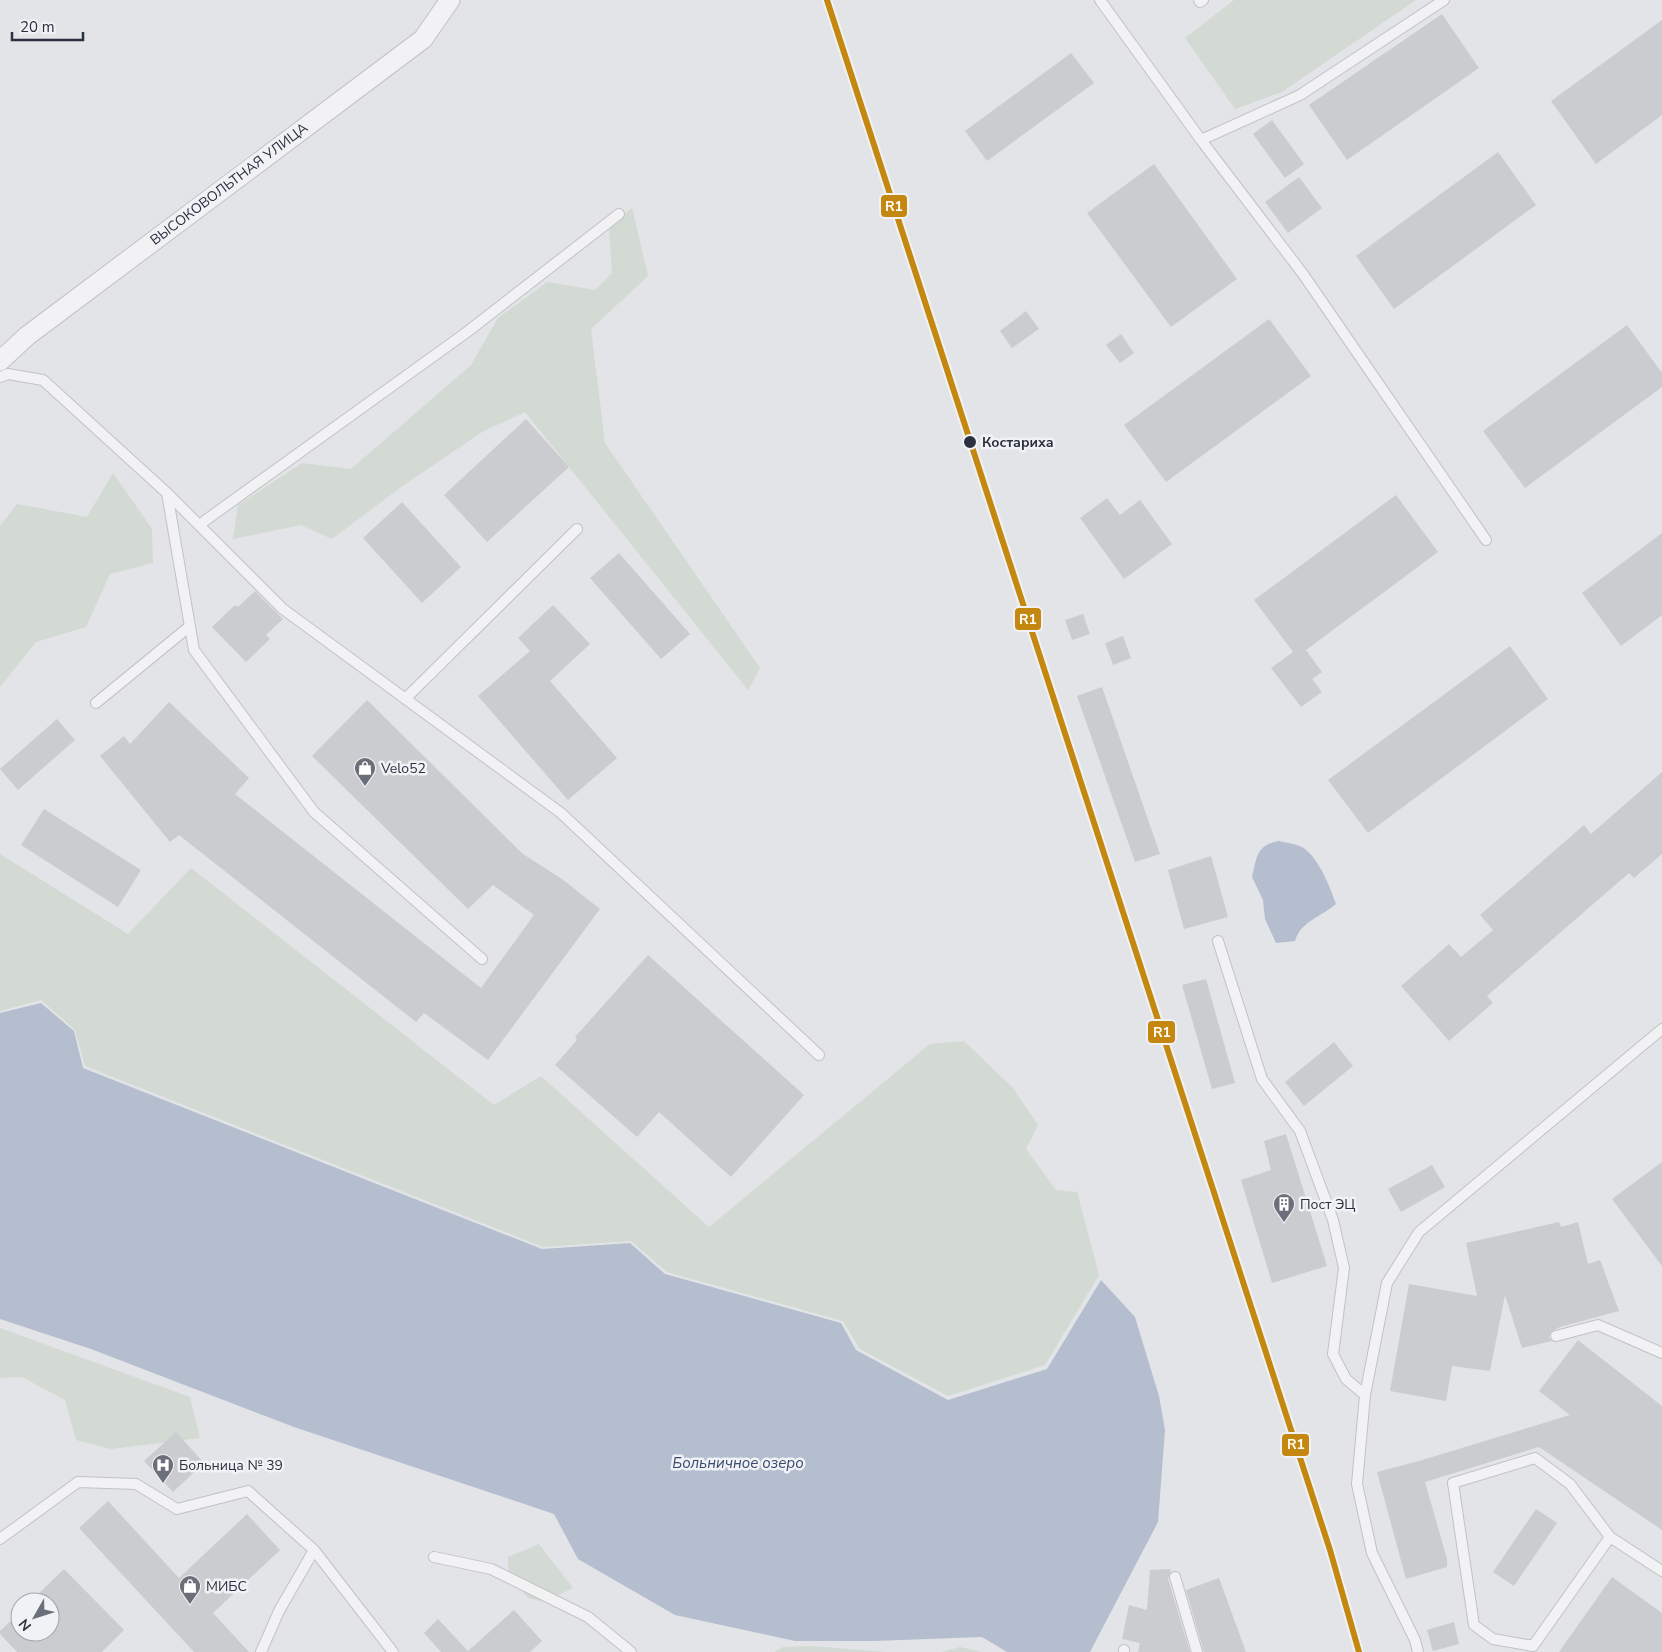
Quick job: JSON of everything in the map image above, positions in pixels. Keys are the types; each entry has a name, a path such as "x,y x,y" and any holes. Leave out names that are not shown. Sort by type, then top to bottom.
{"street":[{"name":"ВЫСОКОВОЛЬТНАЯ УЛИЦА","path":"0,361 27,336 423,39 450,0"}],"lane":[{"path":"1100,0 1201,140 1308,282 1486,540"},
{"path":"1201,140 1300,95 1444,0"},
{"path":"199,525 467,332 619,214"},
{"path":"0,377 8,374 44,380 166,492 283,609 561,813 819,1055"},
{"path":"166,492 194,650 314,812 482,959"},
{"path":"405,699 577,529"},
{"path":"96,703 190,626"},
{"path":"1218,941 1262,1079 1300,1131 1333,1220 1344,1268 1333,1354 1346,1379 1365,1395"},
{"path":"1418,1652 1415,1640 1372,1553 1357,1484 1365,1395 1387,1283 1419,1232 1662,1029"},
{"path":"1556,1336 1598,1325 1662,1353"},
{"path":"1610,1536 1533,1646 1493,1639 1474,1624 1453,1483 1535,1458 1570,1484 1610,1536 1662,1571"},
{"path":"0,1539 78,1482 136,1484 177,1509 248,1490 314,1550 393,1652"},
{"path":"261,1652 279,1611 314,1550"},
{"path":"434,1557 491,1570 588,1616 631,1652"},
{"path":"1175,1576 1197,1652"}],"shaded area":[{"path":"1234,0 1416,0 1282,92 1235,109 1185,38"},
{"path":"632,207 648,276 591,329 605,443 760,668 748,690 525,412 482,432 404,485 332,539 301,525 233,539 238,505 302,463 351,469 471,365 498,318 547,282 595,290 612,273 609,230"},
{"path":"113,473 152,529 153,563 110,574 86,627 36,642 0,687 0,526 17,504 87,517"},
{"path":"0,854 128,934 191,868 494,1105 541,1076 709,1227 930,1044 964,1041 1013,1088 1038,1125 1026,1149 1056,1190 1077,1192 1099,1275 1045,1365 948,1396 860,1349 843,1321 667,1272 631,1241 543,1247 85,1066 75,1030 41,1000 0,1011"},
{"path":"0,1328 190,1397 200,1438 111,1449 76,1440 65,1400 22,1377 0,1378"},
{"path":"539,1544 573,1588 544,1602 528,1598 508,1576 508,1557"},
{"path":"812,1646 886,1652 774,1652 783,1647"},
{"path":"960,1647 981,1652 942,1652"}],"water":[{"path":"1279,841 1300,846 1310,854 1324,875 1336,904 1307,924 1298,934 1295,941 1276,943 1265,919 1263,900 1252,877 1257,858 1262,849 1271,843"},
{"name":"Больничное озеро","path":"41,1003 74,1031 83,1068 542,1249 630,1243 665,1274 841,1323 856,1350 948,1400 1047,1369 1101,1280 1135,1317 1159,1396 1165,1430 1158,1522 1090,1652 1007,1652 982,1637 874,1641 795,1641 675,1615 578,1559 554,1514 294,1427 91,1349 0,1319 0,1013"}],"building":[{"path":"1442,14 1479,68 1347,160 1309,105"},
{"path":"1662,20 1662,115 1596,164 1551,101"},
{"path":"1071,53 1094,83 987,161 965,131"},
{"path":"1272,120 1304,164 1285,178 1253,134"},
{"path":"1498,152 1536,205 1394,309 1356,256"},
{"path":"1154,164 1237,279 1171,327 1087,213"},
{"path":"1299,177 1322,208 1288,233 1265,202"},
{"path":"1026,311 1039,329 1012,348 1000,331"},
{"path":"1269,319 1311,376 1166,482 1124,425"},
{"path":"1627,325 1662,373 1662,387 1525,488 1483,431"},
{"path":"1121,334 1134,353 1120,363 1106,345"},
{"path":"526,419 569,467 487,542 444,495"},
{"path":"1396,495 1438,552 1306,650 1322,672 1312,679 1322,692 1301,707 1271,668 1293,652 1254,600"},
{"path":"1107,498 1120,515 1140,500 1172,544 1124,579 1080,518"},
{"path":"402,502 461,567 422,603 363,538"},
{"path":"1662,533 1662,615 1621,646 1582,593"},
{"path":"619,553 690,634 661,659 590,578"},
{"path":"255,591 283,619 266,635 270,639 246,662 212,627 235,605 238,607"},
{"path":"553,605 590,644 550,681 617,758 568,800 478,696 530,651 518,638"},
{"path":"1083,614 1090,634 1072,640 1065,620"},
{"path":"1123,636 1131,658 1113,665 1105,643"},
{"path":"1510,646 1548,699 1368,833 1328,780"},
{"path":"1102,687 1160,854 1135,862 1077,696"},
{"path":"367,700 523,854 562,879 600,909 488,1060 424,1013 416,1022 179,835 170,842 100,756 124,736 130,744 169,702 249,778 235,794 481,988 534,915 493,885 468,909 312,756"},
{"path":"57,719 75,740 18,790 0,769"},
{"path":"1662,772 1662,854 1634,878 1629,873 1487,996 1493,1003 1449,1041 1401,986 1449,944 1461,957 1493,930 1480,915 1584,825 1591,834"},
{"path":"44,809 141,870 118,907 21,845"},
{"path":"1211,856 1228,917 1184,929 1168,870"},
{"path":"648,955 804,1095 731,1177 659,1112 637,1137 555,1065 577,1040 575,1037"},
{"path":"1206,979 1235,1083 1212,1089 1182,985"},
{"path":"1334,1042 1353,1066 1304,1106 1285,1082"},
{"name":"Пост ЭЦ","path":"1286,1134 1327,1266 1272,1283 1241,1180 1271,1170 1264,1141"},
{"path":"1662,1162 1662,1266 1612,1199"},
{"path":"1432,1165 1445,1187 1401,1212 1388,1189"},
{"path":"1559,1222 1561,1227 1578,1222 1588,1264 1600,1260 1619,1311 1560,1327 1551,1332 1549,1337 1552,1341 1522,1348 1505,1295 1490,1371 1452,1366 1446,1401 1390,1391 1409,1284 1477,1296 1466,1243"},
{"path":"1578,1340 1662,1406 1662,1530 1539,1447 1425,1482 1447,1559 1447,1567 1406,1579 1377,1472 1570,1415 1539,1391"},
{"path":"176,1432 204,1463 173,1492 144,1461"},
{"path":"108,1501 179,1578 247,1514 280,1550 213,1613 249,1652 194,1652 79,1528"},
{"path":"1536,1509 1557,1523 1514,1586 1493,1572"},
{"path":"64,1569 124,1630 102,1652 17,1652 0,1634 0,1631 10,1622 10,1642 60,1642 60,1592 40,1592"},
{"path":"1171,1569 1168,1579 1190,1652 1138,1652 1140,1643 1122,1639 1129,1605 1147,1610 1150,1570"},
{"path":"1612,1577 1662,1613 1662,1652 1559,1652"},
{"path":"1219,1578 1246,1652 1204,1652 1186,1590"},
{"path":"514,1610 542,1641 530,1652 441,1652 424,1633 438,1619 468,1651"},
{"path":"1454,1622 1459,1644 1433,1651 1427,1630"}],"transit line":[{"name":"R1","path":"827,0 1330,1550 1359,1652"}],"place":[{"name":"Костариха","path":"970,442"},
{"name":"Velo52","path":"365,787"},
{"name":"Пост ЭЦ","path":"1284,1223"},
{"name":"Больница № 39","path":"163,1484"},
{"name":"МИБС","path":"190,1605"}]}
